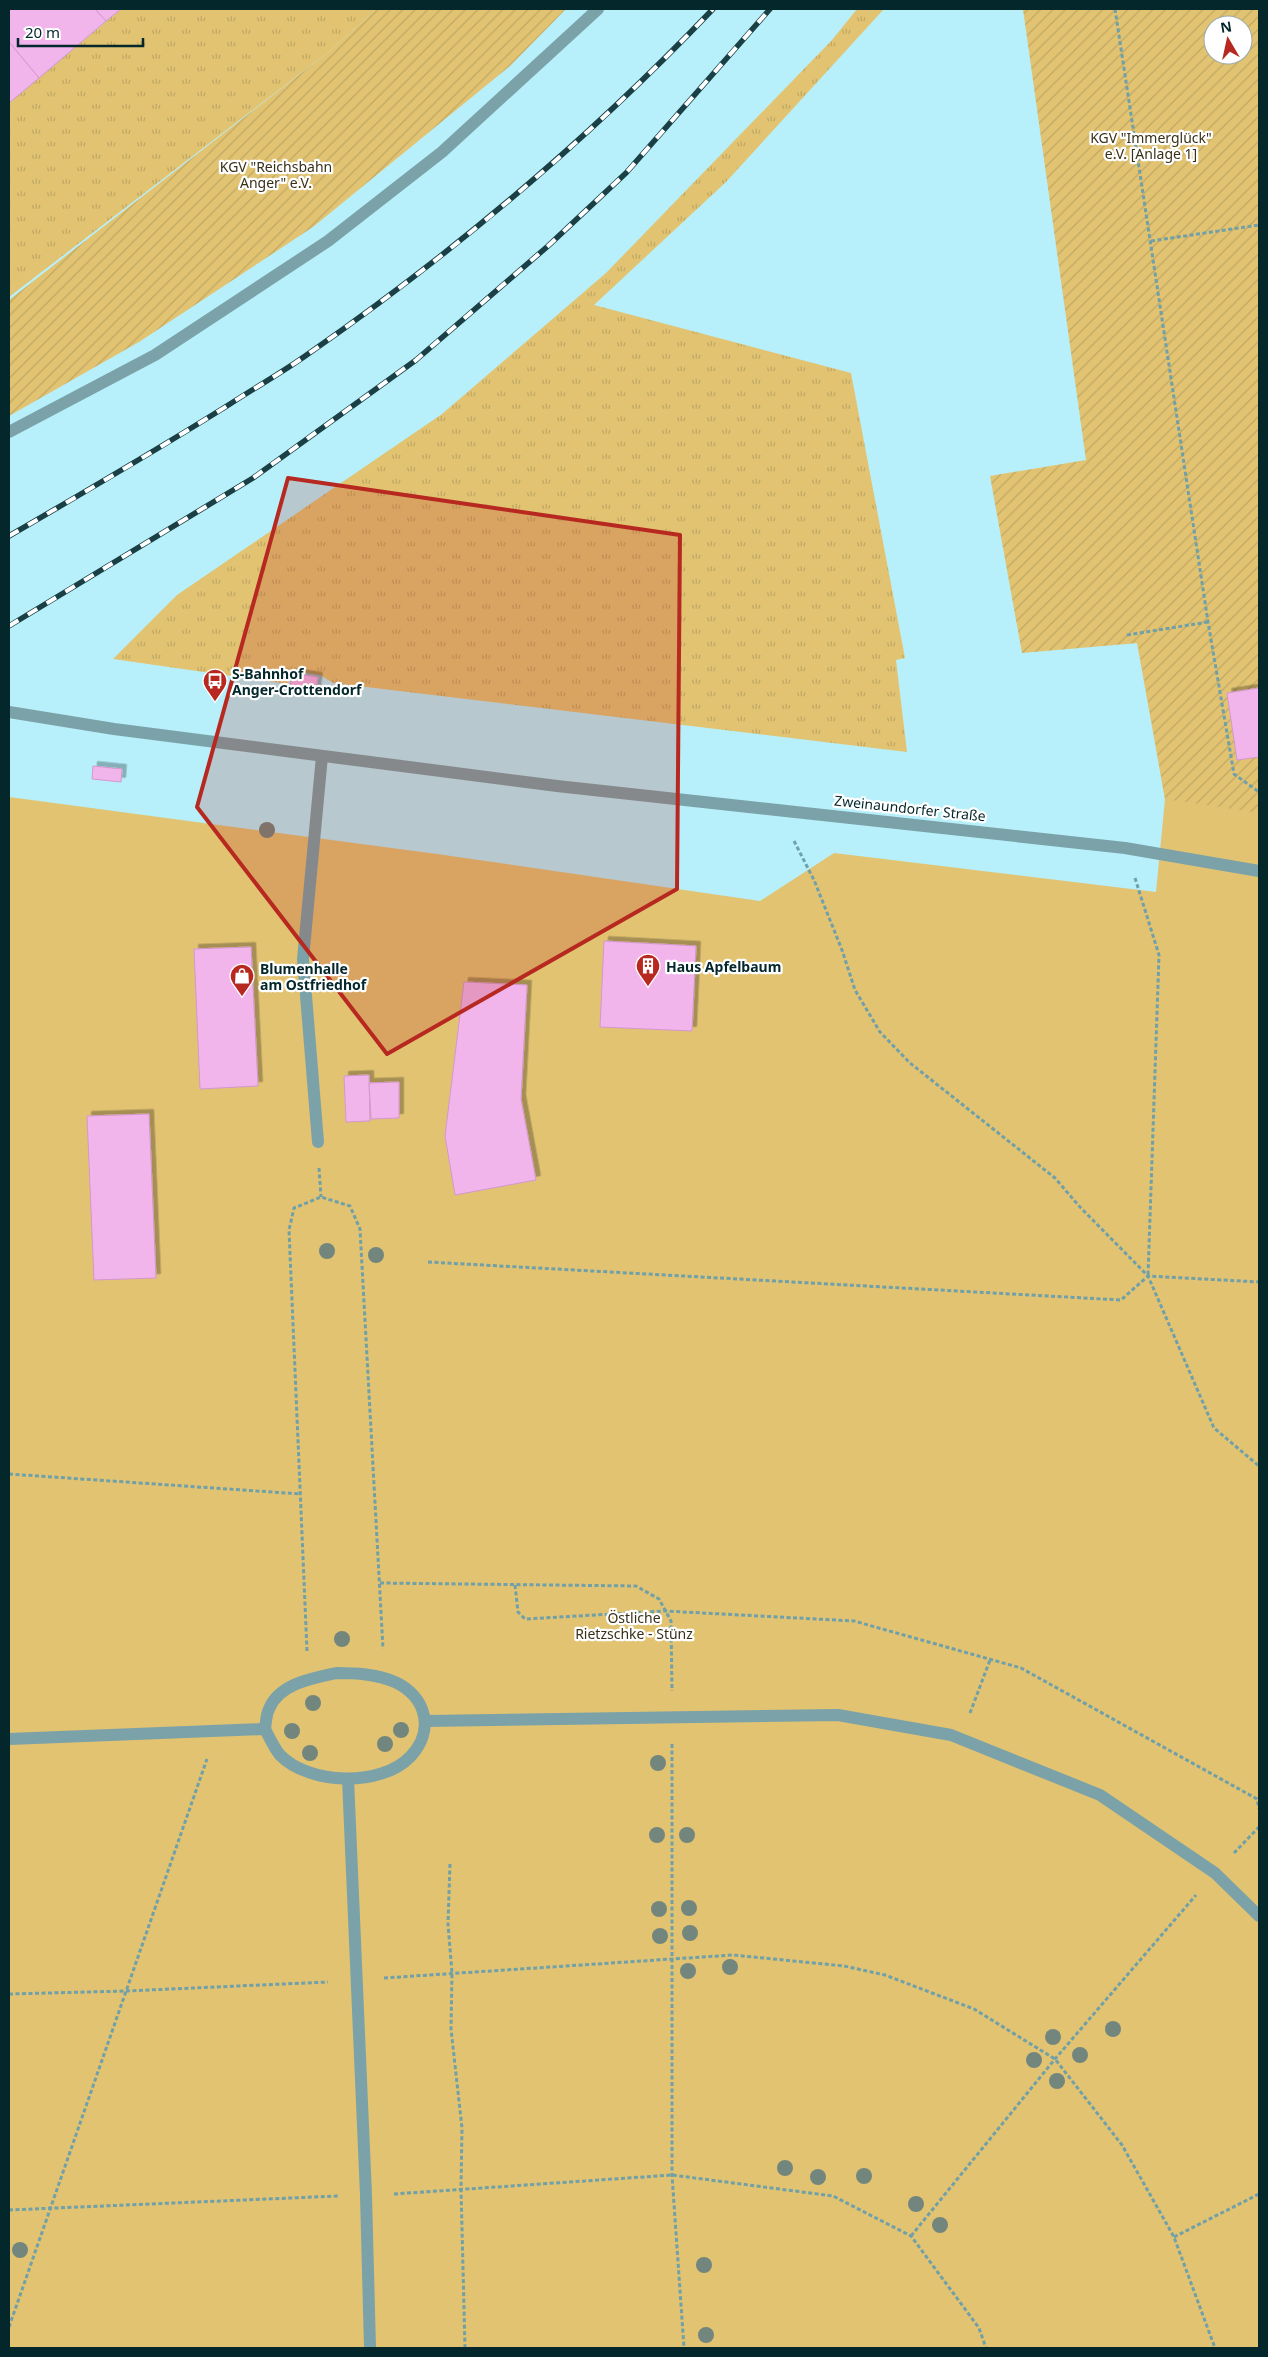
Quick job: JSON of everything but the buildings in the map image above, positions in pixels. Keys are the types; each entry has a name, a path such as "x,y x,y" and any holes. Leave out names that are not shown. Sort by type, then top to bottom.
{"street":[{"path":"9,432 155,355 328,241 442,152 598,9"},
{"name":"Zweinaundorfer Straße","path":"9,712 114,729 557,786 1125,848 1259,871"},
{"path":"318,1142 303,959 322,756"},
{"path":"336,1673 360,1673 384,1678 405,1688 422,1707 426,1721 424,1734 410,1757 397,1766 384,1771 348,1779 321,1777 299,1770 279,1755 265,1729 269,1708 285,1690 308,1679 336,1673"},
{"path":"426,1721 838,1715 960,1739 1100,1795 1214,1873 1259,1916"},
{"path":"9,1739 265,1729"},
{"path":"348,1779 370,2348"}],"path":[{"path":"1115,9 1208,622 1234,774 1259,792"},
{"path":"1150,241 1259,225"},
{"path":"1127,635 1208,622"},
{"path":"777,809 814,880 855,990 880,1032 910,1063 1055,1178 1079,1206 1148,1276 1214,1428 1259,1466"},
{"path":"1125,848 1158,955 1148,1276"},
{"path":"308,1679 289,1230 294,1208 321,1197 350,1206 360,1229 384,1678"},
{"path":"428,1262 1121,1300 1148,1276 1259,1282"},
{"path":"9,1474 300,1494"},
{"path":"380,1583 636,1586 659,1599 670,1621 672,1700"},
{"path":"515,1585 518,1612 525,1619 665,1611 854,1621 1021,1668 1257,1799 1259,1809"},
{"path":"960,1739 990,1660"},
{"path":"9,2327 217,1732"},
{"path":"672,1740 672,2175 684,2348"},
{"path":"911,2236 1055,2059 1214,1873 1259,1827"},
{"path":"450,1864 448,1924 452,1973 451,2029 462,2128 461,2189 466,2348"},
{"path":"356,1980 733,1954 844,1966 885,1976 974,2009 1055,2059 1122,2145 1174,2236 1215,2348"},
{"path":"9,1994 326,1982"},
{"path":"389,2194 672,2175 833,2196 911,2236 979,2328 986,2348"},
{"path":"1174,2236 1259,2194"},
{"path":"9,2210 325,2197"}],"highlighted area":[{"path":"288,478 680,535 677,889 387,1054 197,807"}],"green space":[{"path":"121,9 376,9 331,50 9,297 9,103"},
{"name":"KGV \"Reichsbahn Anger\" e.V.","path":"376,9 566,9 510,66 313,227 139,342 9,416 9,300 331,50"},
{"path":"857,9 884,9 726,182 594,305 851,373 905,658 896,660 907,752 333,683 320,675 291,671 288,684 113,659 177,595 442,414 606,273 832,40"},
{"name":"Östliche Rietzschke - Stünz","path":"1023,9 1259,9 1259,2348 9,2348 9,797 437,854 760,901 834,853 1156,892 1165,799"},
{"name":"KGV \"Immerglück\" e.V. [Anlage 1]","path":"1023,9 1259,9 1259,813 1165,799 1138,643 1022,653 990,476 1086,460"}],"railway":[{"path":"9,536 203,421 289,367 363,315 520,192 618,103 713,9"},
{"path":"9,626 253,478 416,360 548,246 626,173 770,9"}],"place":[{"name":"S-Bahnhof Anger-Crottendorf","path":"215,702"},
{"name":"Haus Apfelbaum","path":"648,987"},
{"name":"Blumenhalle am Ostfriedhof","path":"242,997"}]}
